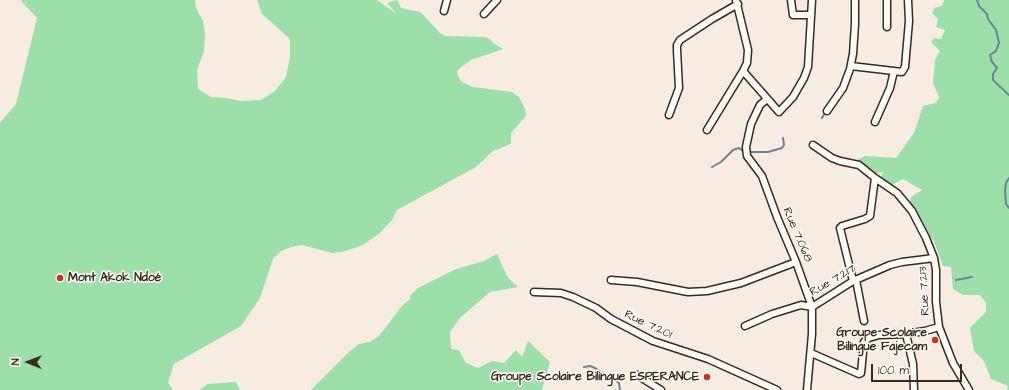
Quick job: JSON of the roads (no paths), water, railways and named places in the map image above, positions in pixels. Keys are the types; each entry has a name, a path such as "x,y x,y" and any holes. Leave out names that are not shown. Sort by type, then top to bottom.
{"street":[{"path":"444,11 447,0"},
{"path":"484,14 497,0"},
{"path":"791,0 793,15 811,15"},
{"path":"743,71 778,112 793,97 804,78 809,60 812,0"},
{"path":"827,112 843,88 851,66 855,24 855,0"},
{"path":"887,0 887,27"},
{"path":"851,66 902,72 905,67 909,21 908,0"},
{"path":"669,115 679,88 677,45 680,40 737,2 748,50 747,63 707,130"},
{"path":"876,122 890,88 894,71"},
{"name":"Rue 7.068","path":"767,99 760,105 750,124 746,147 747,156 762,176 812,307 811,353 807,390"},
{"name":"Rue 7.213","path":"813,145 832,158 859,165 897,193 912,211 926,238 934,258 939,327 953,363 969,390"},
{"path":"864,321 840,228 870,216 875,178"},
{"name":"Rue 7.217","path":"745,326 772,314 801,305 812,307 854,281 890,265 934,258"},
{"path":"611,280 637,282 688,292 707,291 741,283 796,262"},
{"name":"Rue 7.201","path":"534,292 561,294 573,297 596,308 610,319 652,341 708,359 777,390"},
{"path":"811,353 860,374 864,342 869,338 879,335 906,334 939,327"},
{"path":"906,334 913,364 914,390"},
{"path":"637,375 661,390"}],"waterway":[{"path":"977,0 979,6 987,14 988,19 996,30 999,43 996,51 990,55 992,62 997,68 993,74 993,80 1009,95"},
{"path":"822,118 826,111"},
{"path":"751,152 768,152 782,148 784,145 783,138"},
{"path":"712,167 721,162 733,150 739,148 744,152"},
{"path":"1009,178 1006,183 1005,190 1006,204 1009,208"},
{"path":"956,280 972,277"},
{"path":"584,367 590,366 595,368 619,383 620,390"}],"place":[{"name":"Mont Akok Ndoé","path":"60,278"},
{"name":"Groupe Scolaire Bilingue Fajecam","path":"935,340"},
{"name":"Groupe Scolaire Bilingue ESPERANCE","path":"707,377"}]}
